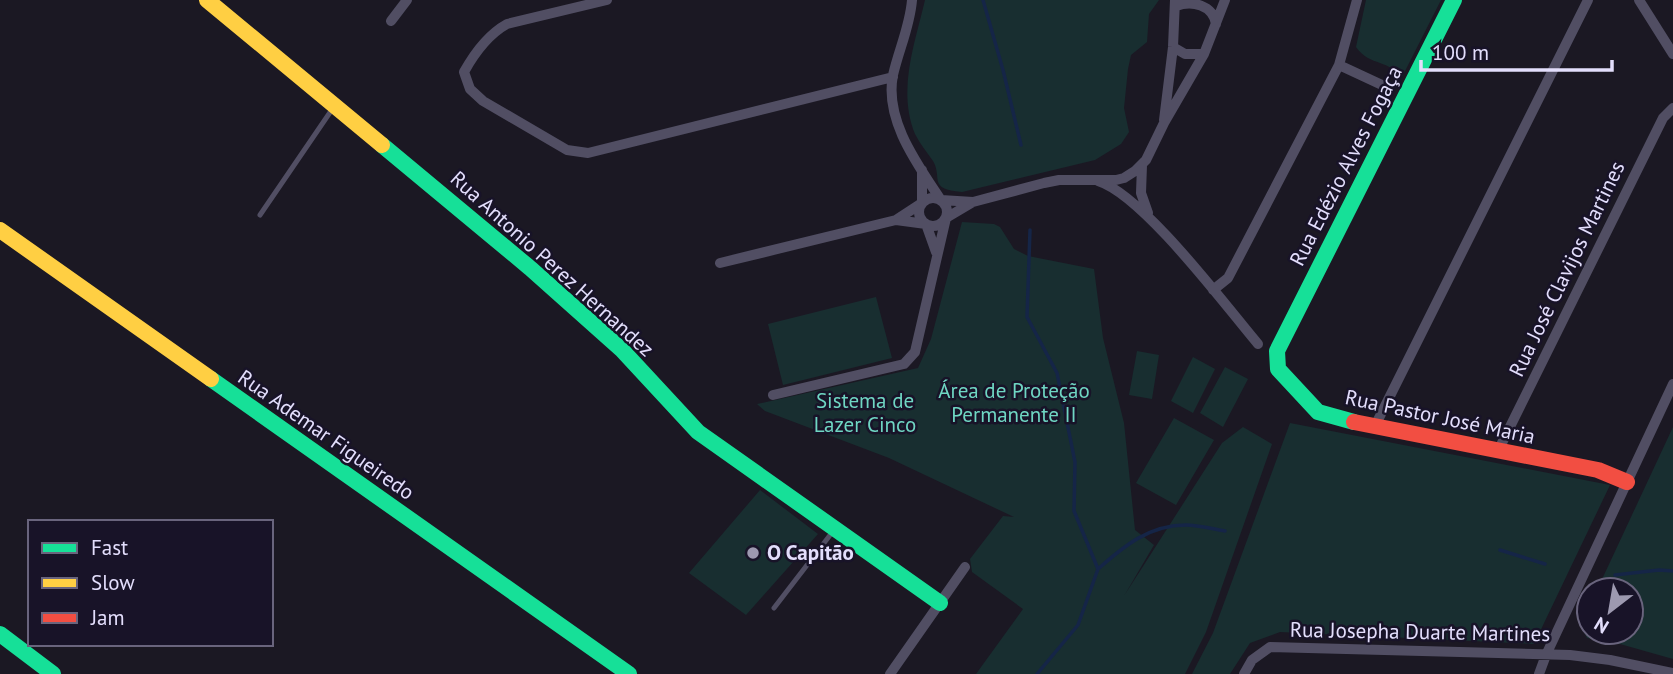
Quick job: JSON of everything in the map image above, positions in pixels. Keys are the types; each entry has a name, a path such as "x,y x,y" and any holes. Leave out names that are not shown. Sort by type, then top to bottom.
{"street":[{"name":"Rua Antonio Perez Hernandez","path":"207,0 520,260 622,350 698,432 940,603"},
{"path":"391,21 407,0"},
{"path":"607,0 499,28 464,72 470,89 483,101 567,150 588,153 892,78"},
{"path":"773,395 904,364 915,352 935,274 947,209 902,136 894,106 892,78 909,21 912,0"},
{"path":"1164,123 1175,3 1191,0 1207,6 1215,16 1216,27"},
{"path":"1152,220 1144,207 1141,193 1142,165 1204,54 1225,0"},
{"path":"1213,290 1228,278 1339,65 1357,0"},
{"name":"Rua Edézio Alves Fogaça","path":"1276,351 1454,0"},
{"path":"1375,426 1588,0"},
{"path":"1639,0 1673,54"},
{"path":"1173,47 1185,54 1204,54"},
{"path":"1339,65 1382,85"},
{"name":"Rua José Clavijos Martines","path":"1498,451 1663,118 1673,107"},
{"path":"1121,194 1118,186 1142,165"},
{"path":"922,170 922,203 919,214 926,224 937,254"},
{"path":"896,220 935,226 973,202 1059,180 1124,178"},
{"path":"1092,180 1104,183 1121,194 1152,220 1258,344"},
{"path":"720,263 896,220 931,198 973,202"},
{"name":"Rua Ademar Figueiredo","path":"0,230 629,674"},
{"name":"Rua Pastor José Maria","path":"1276,351 1278,369 1318,412 1375,426 1598,470 1627,482"},
{"path":"1539,674 1673,384"},
{"path":"890,674 965,567"},
{"path":"0,634 53,674"},
{"name":"Rua Josepha Duarte Martines","path":"1244,674 1252,660 1270,647 1546,655 1610,660 1669,672"}],"lane":[{"path":"260,215 335,105"},
{"path":"774,608 834,530"}],"green space":[{"path":"925,0 1159,0 1149,14 1147,42 1131,55 1124,108 1129,132 1121,144 1095,160 962,192 944,188 938,182 933,161 915,134 908,101 909,67"},
{"path":"1366,0 1441,0 1401,79 1392,68 1368,58 1356,47"},
{"path":"962,222 994,224 1000,227 1014,249 1028,256 1094,269 1103,338 1124,423 1135,530 1154,545 1124,596 1222,443 1243,427 1272,444 1206,632 1185,674 976,674 1023,609 972,572 970,559 1003,516 1014,517 889,458 765,411 757,404 918,368 931,339"},
{"path":"876,297 892,358 783,385 768,324"},
{"path":"1137,351 1159,355 1152,399 1129,395"},
{"path":"1193,357 1215,369 1193,413 1171,401"},
{"path":"1225,367 1248,379 1223,427 1200,413"},
{"path":"1174,418 1214,440 1176,505 1136,483"},
{"path":"1290,423 1610,485 1534,644 1280,632 1250,643 1230,674 1192,674 1213,633"},
{"path":"1673,427 1673,659 1627,646 1645,646 1645,576 1604,576"},
{"name":"O Capitão","path":"760,490 818,534 746,615 689,573"}],"waterway":[{"path":"983,0 1021,145"},
{"path":"1030,230 1027,317 1057,373 1075,462 1074,511 1098,569 1078,625 1037,674"},
{"path":"1098,569 1138,538 1160,529 1191,525 1225,531"},
{"path":"1500,550 1545,564"},
{"path":"1615,575 1673,571"}],"traffic: fast":[{"path":"1354,422 1318,412 1278,369 1277,351 1454,0"},
{"path":"382,145 530,268 622,350 698,432 940,603"},
{"path":"211,379 629,674"},
{"path":"0,634 53,674"}],"traffic: slow":[{"path":"207,0 382,145"},
{"path":"0,230 211,379"}],"traffic: jam":[{"path":"1354,422 1598,470 1627,482"}],"place":[{"name":"O Capitão","path":"753,553"}],"park label":[{"name":"Área de Proteção Permanente II","path":"1014,403"},
{"name":"Sistema de Lazer Cinco","path":"865,413"}]}
